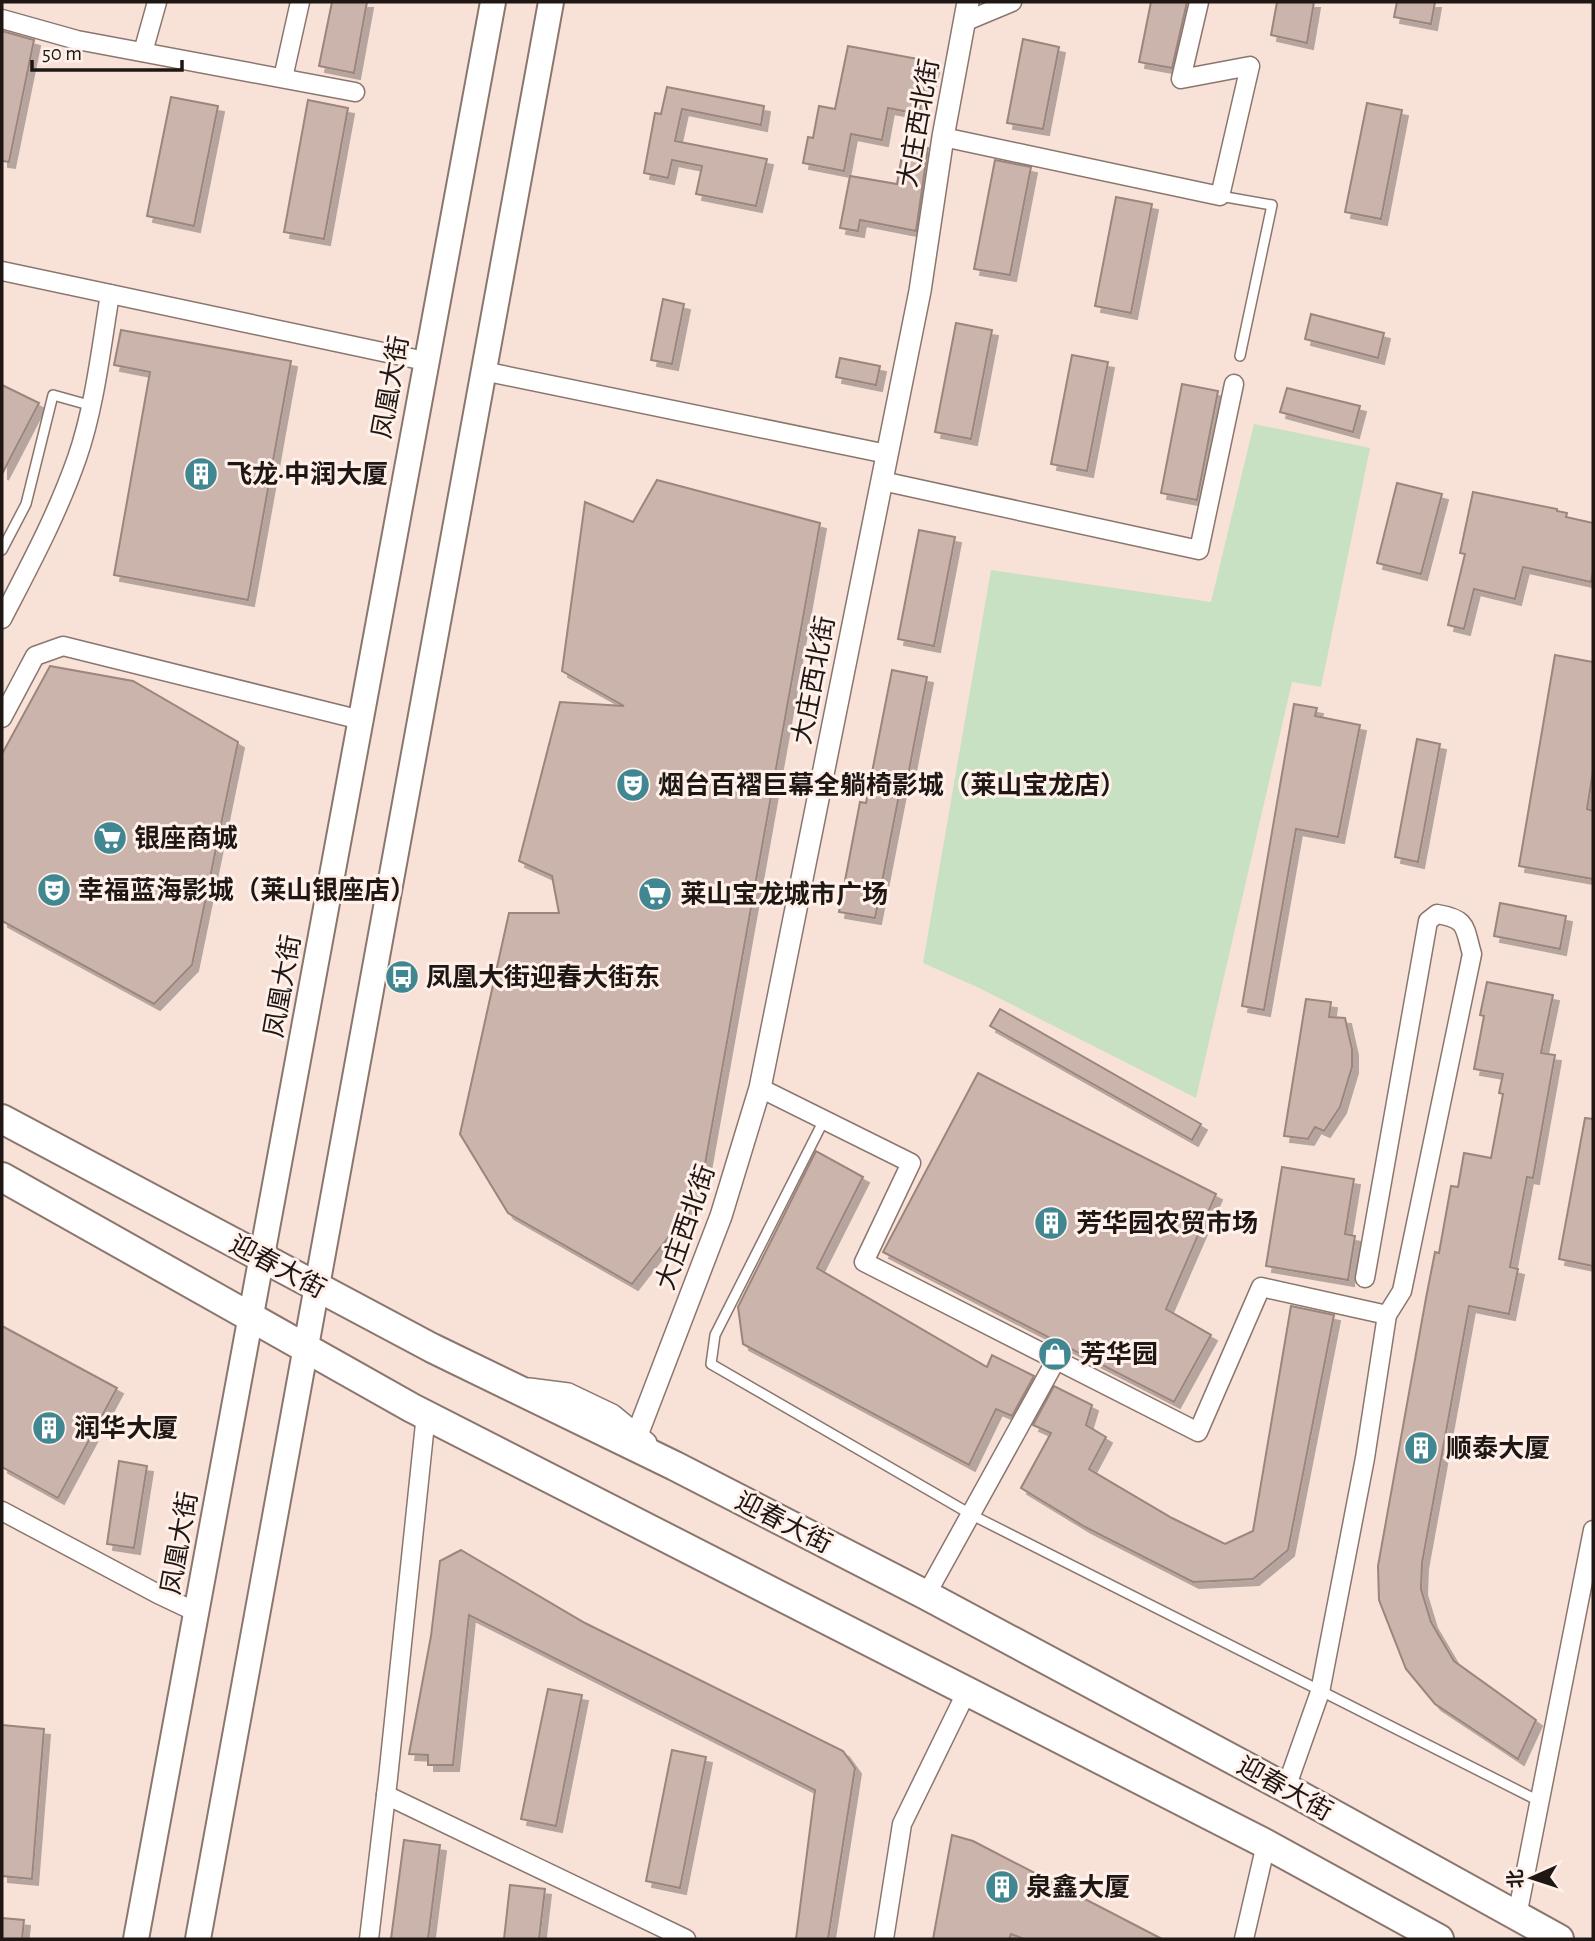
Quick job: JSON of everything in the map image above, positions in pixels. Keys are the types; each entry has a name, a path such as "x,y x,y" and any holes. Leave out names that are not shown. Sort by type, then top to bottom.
{"main road":[{"name":"凤凰大街","path":"136,1939 493,2"},
{"path":"198,1939 551,2"},
{"name":"迎春大街","path":"2,1119 510,1386 675,1466 926,1595 1286,1788 1559,1939"},
{"path":"2,1177 426,1414 1266,1844 1440,1939"}],"street":[{"path":"144,52 157,2"},
{"path":"283,78 300,2"},
{"path":"966,12 1012,2"},
{"path":"943,137 1220,196 1250,66 1181,79 1199,2"},
{"name":"大庄西北街","path":"637,1435 721,1216 760,1088 920,290 943,137 966,12"},
{"path":"2,19 77,40 355,92"},
{"path":"2,271 425,361"},
{"path":"2,619 48,532 78,455 110,294"},
{"path":"483,371 887,454"},
{"path":"882,481 1199,550 1234,384"},
{"path":"2,718 35,656 63,646 361,720"},
{"path":"1286,1788 1320,1692 1365,1458 1387,1315 1402,1290 1472,954 1462,923 1454,917 1437,914 1428,921 1365,1278"},
{"path":"760,1088 911,1163 864,1262 1198,1432 1261,1287 1387,1315"},
{"path":"926,1595 1056,1360"},
{"path":"510,1386 568,1394 612,1415 675,1466"},
{"path":"369,1939 426,1414"},
{"path":"2,1511 196,1612"},
{"path":"1517,1916 1539,1801 1587,1594 1593,1530"},
{"path":"884,1939 902,1824 967,1691"},
{"path":"386,1795 686,1939"},
{"path":"1244,1939 1266,1844"}],"lane":[{"path":"1220,196 1272,205 1240,356"},
{"path":"2,550 26,504 53,396 89,405"},
{"path":"824,1120 715,1335 710,1364 972,1515 1539,1801"}],"green space":[{"path":"1254,424 1370,448 1321,687 1292,682 1196,1098 977,987 923,963 991,570 1211,602"}],"building":[{"path":"332,2 367,2 354,73 319,66"},
{"path":"1151,2 1187,2 1172,68 1139,62"},
{"path":"1277,2 1314,2 1307,43 1271,35"},
{"path":"1397,2 1435,2 1431,24 1394,17"},
{"path":"2,31 34,40 9,162 2,161"},
{"path":"1023,39 1059,47 1043,129 1007,123"},
{"path":"848,46 934,62 929,85 925,84 919,114 888,108 882,140 851,134 844,171 803,163 808,137 813,138 819,106 835,109"},
{"path":"667,87 764,106 761,125 682,109 675,141 767,159 756,206 696,194 702,166 672,160 668,178 644,173 655,113 661,114"},
{"path":"171,97 218,106 194,226 147,216"},
{"path":"308,100 348,108 324,239 284,232"},
{"path":"1367,103 1402,110 1381,219 1345,212"},
{"path":"904,144 928,148 916,231 860,220 858,231 840,228 850,176 897,184"},
{"path":"995,160 1031,167 1010,275 974,269"},
{"path":"1116,197 1152,204 1131,313 1095,306"},
{"path":"663,299 684,304 672,364 651,360"},
{"path":"1311,314 1384,333 1378,358 1305,339"},
{"path":"956,323 992,330 971,439 935,432"},
{"name":"飞龙·中润大厦","path":"121,330 291,361 248,600 114,575 150,372 114,365"},
{"path":"1072,355 1108,362 1087,471 1051,464"},
{"path":"840,358 880,366 876,385 836,377"},
{"path":"1182,384 1218,391 1197,500 1161,493"},
{"path":"2,385 39,403 2,474"},
{"path":"1287,388 1360,406 1353,432 1280,412"},
{"name":"莱山宝龙城市广场","path":"657,480 820,523 699,1198 632,1284 508,1213 460,1134 509,913 559,913 552,876 519,861 560,702 624,706 562,671 585,502 633,522"},
{"path":"1397,483 1442,494 1421,574 1377,563"},
{"path":"1473,492 1557,509 1567,513 1566,517 1593,523 1591,582 1523,567 1515,599 1474,589 1464,629 1448,625 1465,554 1460,553"},
{"path":"919,530 955,537 934,646 898,639"},
{"path":"1555,655 1593,662 1593,771 1587,809 1593,811 1593,879 1519,866"},
{"name":"银座商城","path":"50,666 133,681 238,742 192,965 154,1004 2,921 2,754"},
{"path":"892,670 927,677 906,786 901,785 875,918 839,912 860,802 866,803"},
{"path":"1294,704 1317,708 1315,716 1360,725 1338,837 1296,829 1264,1010 1242,1006"},
{"path":"1417,739 1440,744 1418,862 1395,857"},
{"path":"1500,903 1566,916 1560,949 1494,936"},
{"path":"1487,982 1553,995 1541,1053 1555,1055 1533,1178 1527,1177 1510,1267 1518,1269 1509,1314 1469,1306 1422,1563 1421,1589 1431,1622 1454,1661 1536,1720 1518,1759 1435,1704 1406,1669 1379,1600 1378,1566 1426,1298 1435,1252 1439,1253 1451,1186 1458,1187 1464,1153 1491,1158 1503,1094 1499,1093 1503,1074 1474,1069"},
{"path":"1306,999 1331,1002 1329,1017 1345,1018 1352,1049 1352,1067 1340,1107 1324,1131 1315,1127 1308,1139 1284,1136"},
{"path":"1000,1009 1201,1124 1192,1140 990,1026"},
{"name":"芳华园农贸市场","path":"978,1073 1216,1194 1166,1309 1211,1335 1174,1402 883,1252"},
{"path":"1585,1118 1593,1119 1593,1266 1559,1259"},
{"path":"816,1151 863,1177 817,1268 987,1367 992,1355 1034,1376 1012,1416 996,1409 969,1465 743,1344 738,1307"},
{"path":"1282,1167 1354,1179 1345,1234 1355,1236 1348,1280 1266,1266"},
{"path":"1291,1306 1334,1315 1288,1550 1253,1579 1193,1582 1085,1527 1021,1488 1051,1433 1033,1425 1054,1386 1092,1405 1086,1425 1106,1437 1089,1469 1172,1518 1225,1544 1253,1531"},
{"name":"润华大厦","path":"2,1326 117,1388 58,1498 2,1467"},
{"path":"119,1461 147,1466 134,1548 107,1544"},
{"path":"461,1550 585,1623 843,1751 855,1768 828,1939 796,1939 815,1790 469,1615 453,1765 428,1765 428,1755 409,1754 431,1636 440,1561"},
{"path":"548,1689 582,1695 556,1826 521,1819"},
{"path":"2,1725 44,1729 32,1879 2,1876"},
{"path":"672,1750 706,1757 680,1888 646,1881"},
{"name":"泉鑫大厦","path":"952,1835 973,1841 1162,1939 1024,1939 1011,1934 1009,1939 933,1939"},
{"path":"404,1840 440,1845 428,1939 391,1939"},
{"path":"510,1885 545,1889 539,1939 504,1939"},
{"path":"2,1918 24,1920 22,1939 2,1939"}],"place":[{"name":"飞龙·中润大厦","path":"201,474"},
{"name":"烟台百褶巨幕全躺椅影城（莱山宝龙店）","path":"633,785"},
{"name":"银座商城","path":"110,838"},
{"name":"幸福蓝海影城（莱山银座店）","path":"54,890"},
{"name":"莱山宝龙城市广场","path":"655,894"},
{"name":"凤凰大街迎春大街东","path":"402,977"},
{"name":"芳华园农贸市场","path":"1051,1223"},
{"name":"芳华园","path":"1055,1354"},
{"name":"润华大厦","path":"49,1428"},
{"name":"顺泰大厦","path":"1421,1448"},
{"name":"泉鑫大厦","path":"1002,1887"}]}
